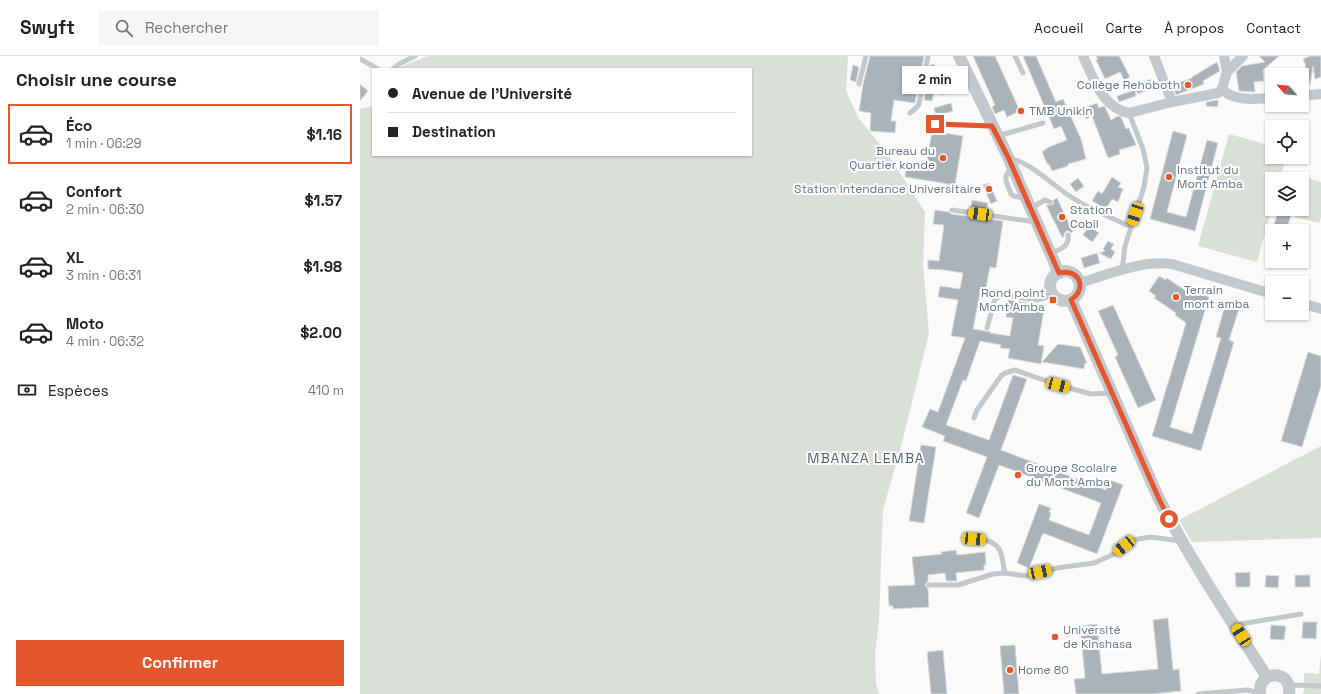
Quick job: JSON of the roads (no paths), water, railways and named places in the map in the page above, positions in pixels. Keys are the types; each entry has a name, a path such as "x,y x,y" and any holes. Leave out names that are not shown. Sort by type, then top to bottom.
{"street":[{"path":"959,56 1010,162 1059,273"},
{"path":"1083,56 1101,93 1113,106 1122,112 1128,113 1218,93 1222,89 1227,72 1224,56"},
{"path":"1154,56 1172,102"},
{"path":"1227,72 1243,56"},
{"path":"1222,89 1226,94 1234,97 1265,98"},
{"path":"1309,95 1320,93"},
{"path":"1080,283 1147,264 1166,264 1265,292"},
{"path":"1065,271 1072,273 1077,277 1080,283 1080,290 1077,296 1071,300 1065,301 1058,299 1051,289 1051,283 1054,277 1065,271"},
{"path":"1071,300 1159,499 1182,541 1267,677"},
{"path":"1309,305 1321,309"},
{"path":"1260,693 1259,688 1262,682 1267,677 1274,675 1285,679 1289,689"}],"lane":[{"path":"394,68 415,56"},
{"path":"859,84 866,56"},
{"path":"910,113 919,104 928,56"},
{"path":"1016,56 1023,73"},
{"path":"360,59 376,68"},
{"path":"1122,270 1125,246 1144,187 1147,168 1143,149 1128,113"},
{"path":"935,124 995,131 1043,123"},
{"path":"1010,162 1020,160 1028,164 1062,192 1077,201 1131,227"},
{"path":"1028,203 1045,200 1050,202"},
{"path":"952,210 1036,222"},
{"path":"1050,254 1066,246 1069,240 1068,235"},
{"path":"987,328 995,299 1003,295 1037,300 1045,298 1052,292"},
{"path":"974,418 977,410 1001,376 1015,370 1090,394 1113,393"},
{"path":"929,585 958,585 993,574 1004,573 1026,576 1057,568 1094,563 1116,553 1132,540 1150,537 1182,541"},
{"path":"966,540 984,540 994,543 1000,551 1004,573"},
{"path":"1234,626 1301,614"},
{"path":"1289,689 1321,686"},
{"path":"1198,694 1247,690 1260,693"}],"place":[{"name":"Collège Rehoboth","path":"1188,85"},
{"name":"TMB Unikin","path":"1021,111"},
{"name":"Bureau du Quartier konde","path":"943,158"},
{"name":"Institut du Mont Amba","path":"1169,177"},
{"name":"Station Intendance Universitaire","path":"989,189"},
{"name":"Station Cobil","path":"1062,217"},
{"name":"Terrain mont amba","path":"1176,297"},
{"name":"Rond point Mont Amba","path":"1053,300"},
{"name":"Groupe Scolaire du Mont Amba","path":"1018,475"},
{"name":"Université de Kinshasa","path":"1055,637"},
{"name":"Home 80","path":"1010,670"}],"district":[{"name":"MBANZA LEMBA","path":"866,458"}]}
